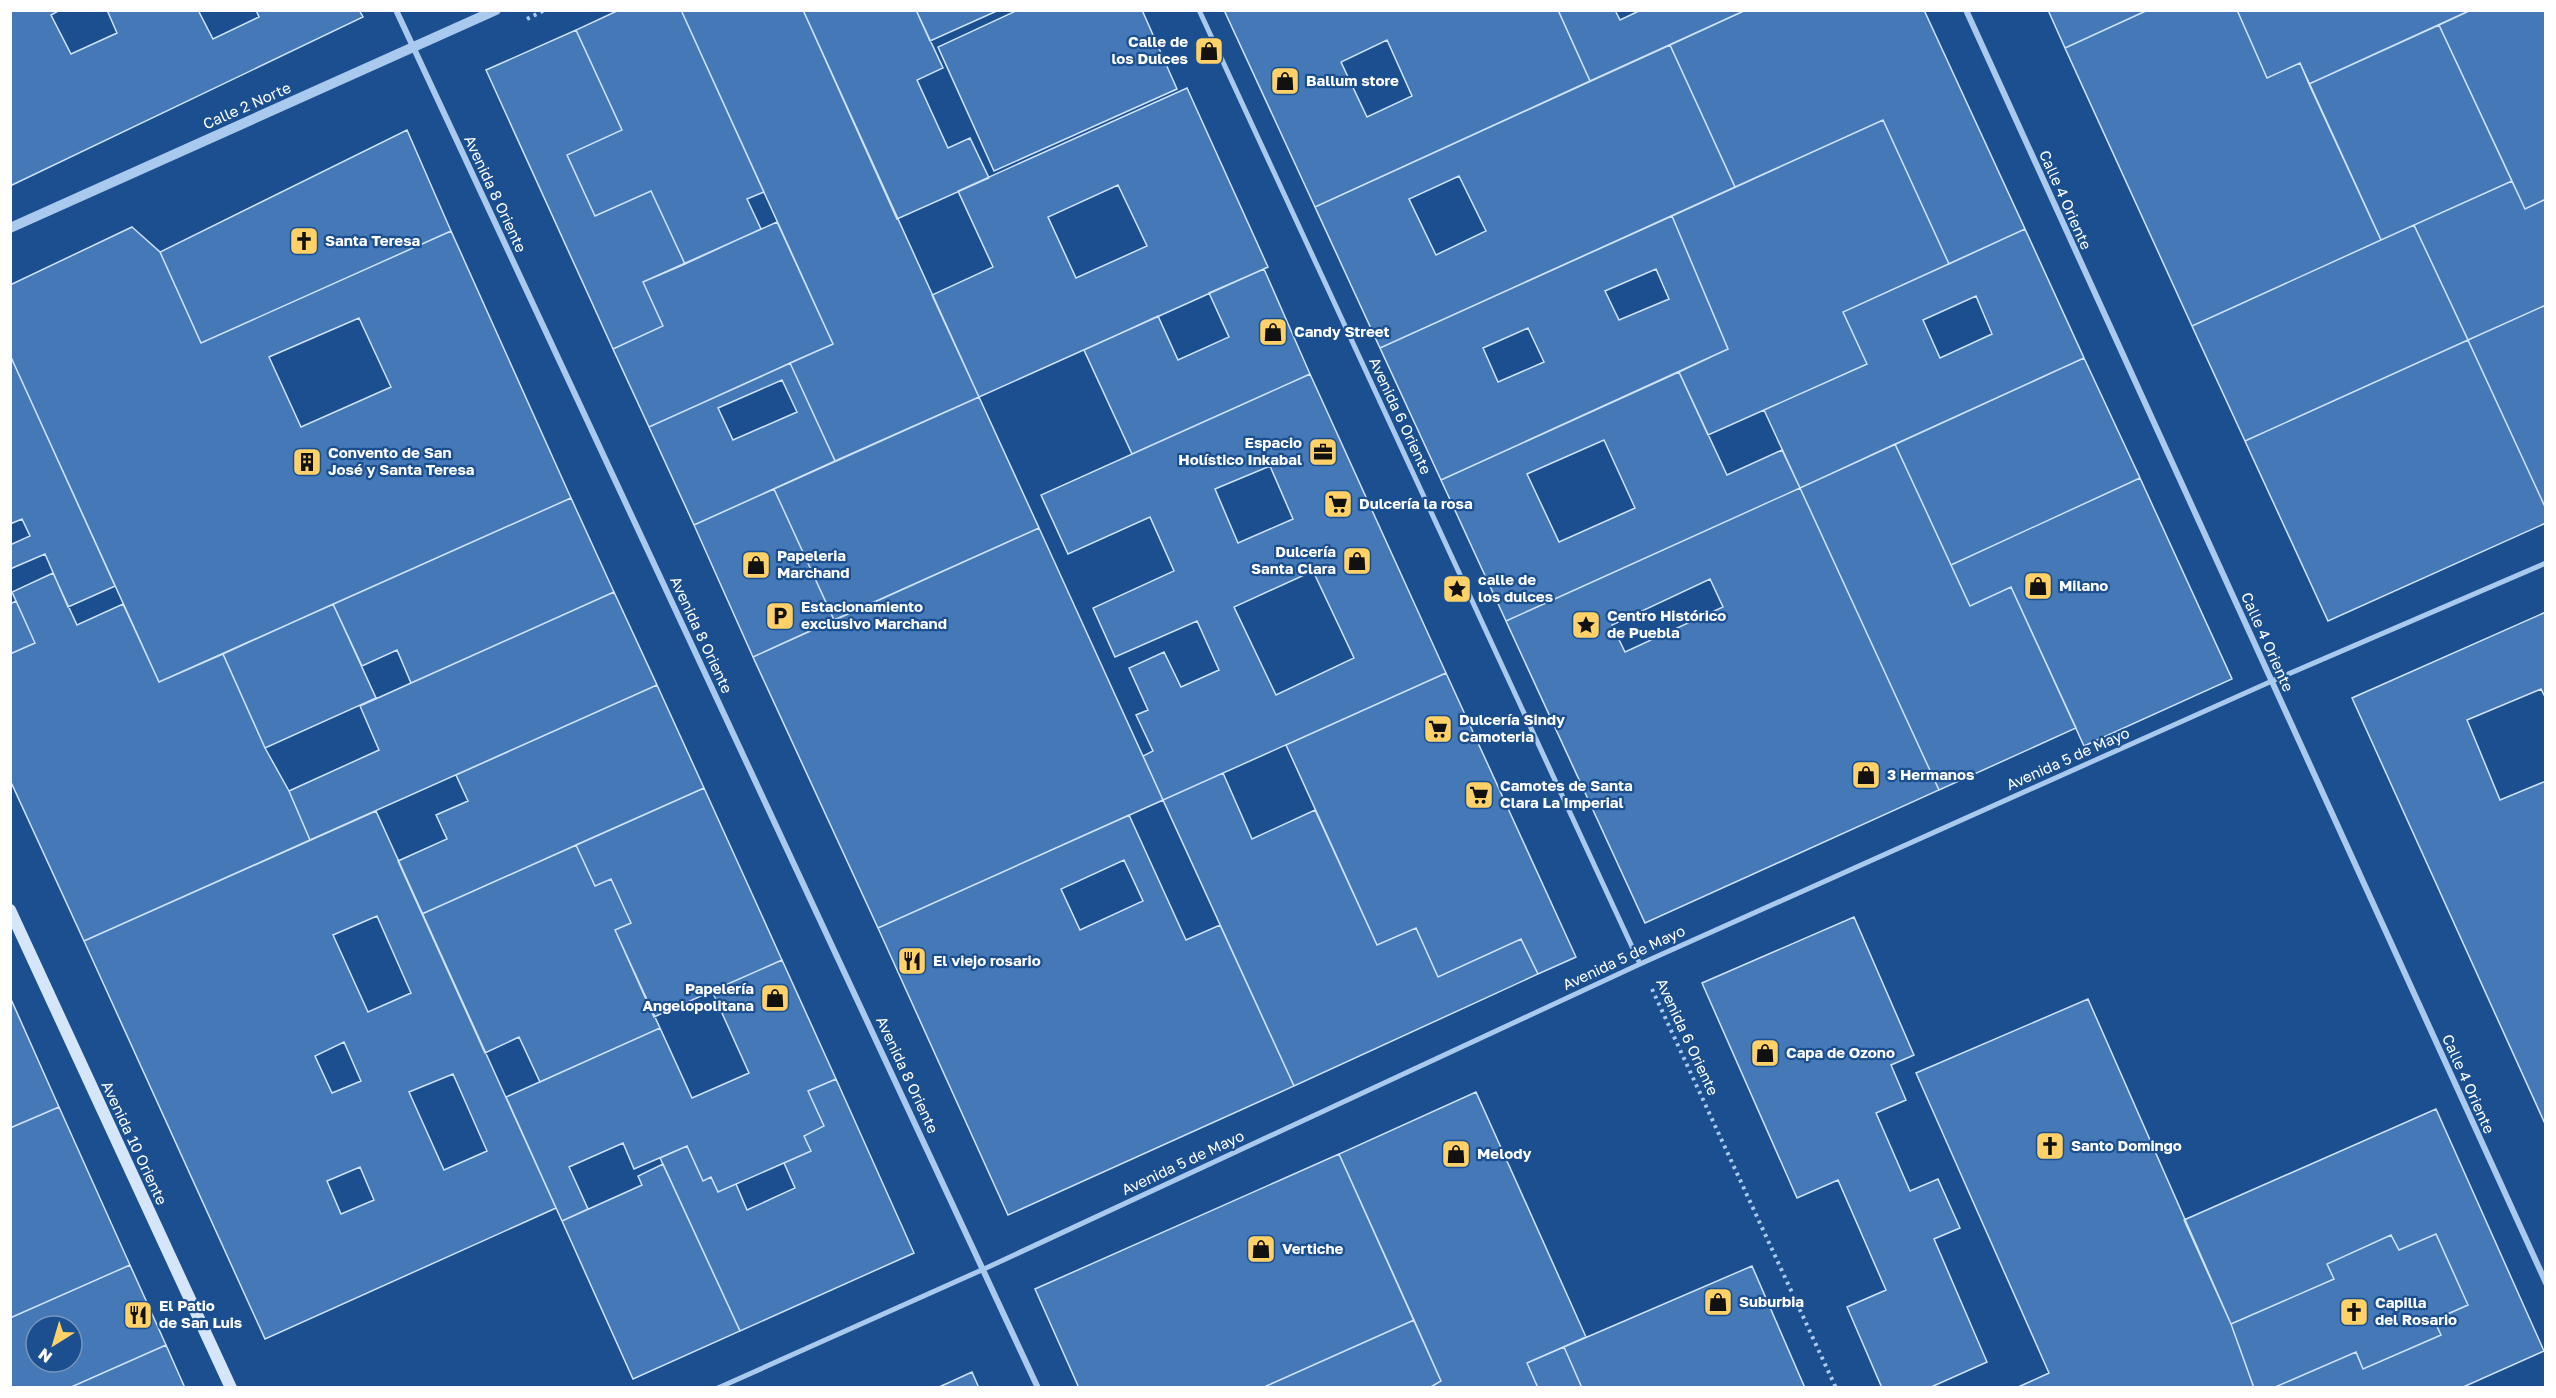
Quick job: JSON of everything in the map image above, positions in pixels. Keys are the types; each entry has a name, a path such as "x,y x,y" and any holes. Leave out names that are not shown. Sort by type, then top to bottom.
{"main road":[{"name":"Avenida 10 Oriente","path":"10,910 231,1388"}],"street":[{"name":"Avenida 8 Oriente","path":"396,10 1038,1388"},
{"name":"Calle 2 Norte","path":"10,228 496,10"},
{"name":"Avenida 6 Oriente","path":"1199,10 1640,964"},
{"name":"Calle 4 Oriente","path":"1966,10 2546,1283"},
{"name":"Avenida 5 de Mayo","path":"718,1388 984,1269 1640,964 2272,681 2546,562"}],"path":[{"name":"Avenida 6 Oriente","path":"1640,964 1836,1388"}],"building":[{"path":"10,10 60,10 51,15 71,54 117,33 107,10 198,10 213,39 259,17 256,10 359,10 363,17 10,186"},
{"path":"619,10 681,10 764,192 747,199 761,229 685,264 651,191 595,216 567,155 622,130 576,30"},
{"path":"681,10 803,10 979,397 835,461 790,363 833,344"},
{"path":"803,10 916,10 943,68 917,80 948,148 970,138 989,178 897,219"},
{"path":"916,10 999,10 930,41"},
{"path":"1018,10 1142,10 1177,89 994,171 938,47"},
{"path":"1224,10 1558,10 1590,81 1315,207","holes":["1387,40 1412,96 1367,117 1341,62"]},
{"path":"1558,10 1615,10 1620,20 1641,10 1746,10 1590,81"},
{"path":"1746,10 1924,10 2025,229 1949,264 1883,120 1735,187 1670,45"},
{"path":"2048,10 2148,10 2065,48"},
{"path":"2148,10 2237,10 2267,78 2300,63 2381,240 2192,326 2065,48"},
{"path":"2237,10 2471,10 2309,84 2300,63 2267,78"},
{"path":"2471,10 2546,10 2546,199 2525,209 2439,25"},
{"path":"2439,25 2512,181 2381,240 2309,84"},
{"path":"576,30 622,130 567,155 595,216 651,191 685,264 643,282 663,326 613,349 486,70"},
{"path":"1670,45 1735,187 1380,348 1315,207","holes":["1459,176 1486,231 1436,255 1409,199"]},
{"path":"1187,88 1268,267 979,397 932,295 993,267 958,191","holes":["1118,185 1147,246 1076,278 1048,217"]},
{"path":"1883,120 1949,264 1843,312 1867,364 1708,435 1679,372 1728,349 1672,216"},
{"name":"Santa Teresa","path":"407,130 451,231 201,343 160,252"},
{"path":"2512,181 2525,209 2546,199 2546,305 2468,340 2414,225"},
{"path":"1672,216 1728,349 1441,480 1380,348","holes":["1656,269 1669,299 1619,320 1605,291","1528,328 1544,362 1498,382 1483,348"]},
{"path":"777,222 833,344 649,427 613,349 663,326 643,282"},
{"path":"2414,225 2468,340 2245,441 2192,326"},
{"name":"Convento de San José y Santa Teresa","path":"132,227 160,252 201,343 451,231 571,498 159,682 10,355 10,285","holes":["359,318 391,387 301,427 269,357"]},
{"path":"2025,229 2084,358 1800,488 1764,410 1867,364 1843,312","holes":["1976,296 1992,334 1940,358 1923,320"]},
{"path":"1264,269 1310,374 1132,454 1084,350 1158,316 1178,360 1229,337 1209,293"},
{"path":"2546,305 2546,509 2468,340"},
{"path":"2468,340 2546,509 2546,523 2328,621 2245,441"},
{"path":"10,355 115,586 68,607 45,554 10,569 10,545 30,536 22,519 10,524"},
{"path":"2084,358 2140,478 1951,565 1895,444"},
{"path":"790,363 835,461 694,525 649,427","holes":["782,380 797,412 733,440 718,408"]},
{"path":"1679,372 1727,475 1782,450 1800,488 1506,621 1441,480","holes":["1604,440 1635,508 1559,542 1527,474"]},
{"path":"1310,374 1446,673 1163,800 1143,756 1153,751 1136,715 1148,710 1129,668 1164,652 1181,687 1219,670 1197,621 1115,657 1093,608 1174,571 1150,517 1068,554 1041,495","holes":["1270,466 1293,519 1238,543 1215,489","1313,571 1354,658 1276,695 1234,607"]},
{"path":"979,397 1039,528 834,620 774,489"},
{"path":"1895,444 1970,606 2011,587 2076,728 1939,790 1800,488"},
{"path":"2140,478 2232,679 2084,746 2011,587 1970,606 1951,565"},
{"path":"1800,488 1939,790 1645,923 1506,621","holes":["1710,579 1723,607 1625,652 1612,625"]},
{"path":"774,489 834,620 753,657 694,525"},
{"path":"571,498 614,592 411,683 397,650 362,666 333,604"},
{"path":"1039,528 1163,800 878,928 753,657"},
{"path":"53,573 77,625 123,604 159,682 223,654 310,840 84,941 10,780 10,654 35,643 12,592"},
{"path":"614,592 657,685 310,840 289,791 379,750 360,706"},
{"path":"16,601 35,643 10,654 10,604"},
{"path":"333,604 376,698 265,748 223,654"},
{"path":"2546,612 2546,699 2541,689 2467,720 2500,800 2546,781 2546,1126 2352,698"},
{"path":"1446,673 1576,957 1538,974 1521,939 1438,977 1416,928 1377,945 1286,745"},
{"path":"657,685 704,788 422,914 398,861 447,839 436,815 468,801 456,775"},
{"path":"1223,773 1252,839 1315,810 1377,945 1416,928 1438,977 1521,939 1538,974 1294,1086 1163,800"},
{"path":"704,788 782,960 654,1017 615,930 631,923 611,879 595,886 576,845"},
{"path":"376,811 556,1208 265,1339 84,941","holes":["377,916 411,993 368,1012 333,935","344,1042 361,1081 332,1093 315,1056","453,1074 487,1151 444,1170 409,1092","360,1167 374,1200 341,1214 327,1181"]},
{"path":"1129,815 1186,940 1220,925 1294,1086 1008,1215 878,928","holes":["1124,860 1143,901 1080,930 1061,889"]},
{"path":"576,845 595,886 611,879 631,923 615,930 660,1028 540,1082 519,1037 485,1053 422,914"},
{"path":"1854,917 1914,1055 1891,1065 1906,1100 1876,1113 1910,1191 1938,1179 1960,1228 1934,1239 1987,1362 1929,1388 1882,1388 1847,1307 1886,1290 1838,1180 1797,1198 1702,983"},
{"path":"782,960 836,1079 808,1091 824,1126 804,1136 811,1151 718,1192 711,1177 703,1181 687,1146 634,1169 623,1143 569,1167 588,1209 562,1221 506,1097 660,1028 692,1098 749,1073 712,991"},
{"path":"10,997 59,1107 10,1128"},
{"name":"Santo Domingo","path":"2088,999 2231,1324 2254,1388 2016,1388 2049,1373 1916,1073"},
{"path":"836,1079 914,1253 740,1331 660,1158 687,1146 703,1181 711,1177 718,1192 736,1184 747,1210 795,1188 784,1163 811,1151 804,1136 824,1126 808,1091"},
{"path":"1476,1092 1586,1337 1527,1363 1538,1388 1429,1388 1441,1381 1339,1154"},
{"path":"59,1107 130,1265 10,1318 10,1128"},
{"path":"2436,1109 2544,1351 2461,1388 2273,1388 2356,1352 2363,1369 2441,1335 2434,1320 2468,1305 2436,1234 2399,1250 2391,1235 2327,1264 2334,1279 2231,1324 2184,1220"},
{"path":"1339,1154 1414,1320 1262,1388 1079,1388 1035,1289"},
{"path":"663,1164 740,1331 633,1379 562,1221 642,1185 638,1176"},
{"name":"Capilla del Rosario","path":"2436,1234 2468,1305 2434,1320 2441,1335 2363,1369 2356,1352 2273,1388 2254,1388 2231,1324 2334,1279 2327,1264 2391,1235 2399,1250"},
{"path":"130,1265 166,1345 69,1388 10,1388 10,1318"},
{"name":"Suburbia","path":"1752,1266 1805,1388 1582,1388 1564,1347"},
{"path":"1414,1320 1441,1381 1429,1388 1262,1388"},
{"path":"166,1345 185,1388 69,1388"},
{"path":"1564,1347 1582,1388 1538,1388 1527,1363"},
{"path":"972,1372 979,1388 937,1388"}],"place":[{"name":"Calle de los Dulces","path":"1209,51"},
{"name":"Ballum store","path":"1285,81"},
{"name":"Santa Teresa","path":"304,241"},
{"name":"Candy Street","path":"1273,332"},
{"name":"Espacio Holístico Inkabal","path":"1323,452"},
{"name":"Convento de San José y Santa Teresa","path":"307,462"},
{"name":"Dulcería la rosa","path":"1338,504"},
{"name":"Dulcería Santa Clara","path":"1357,561"},
{"name":"Papeleria Marchand","path":"756,565"},
{"name":"Milano","path":"2038,586"},
{"name":"calle de los dulces","path":"1457,589"},
{"name":"Estacionamiento exclusivo Marchand","path":"780,616"},
{"name":"Centro Histórico de Puebla","path":"1586,625"},
{"name":"Dulcería Sindy Camoteria","path":"1438,729"},
{"name":"3 Hermanos","path":"1866,775"},
{"name":"Camotes de Santa Clara La Imperial","path":"1479,795"},
{"name":"El viejo rosario","path":"912,961"},
{"name":"Papelería Angelopolitana","path":"775,998"},
{"name":"Capa de Ozono","path":"1765,1053"},
{"name":"Santo Domingo","path":"2050,1146"},
{"name":"Melody","path":"1456,1154"},
{"name":"Vertiche","path":"1261,1249"},
{"name":"Suburbia","path":"1718,1302"},
{"name":"Capilla del Rosario","path":"2354,1312"},
{"name":"El Patio de San Luis","path":"138,1315"}]}
